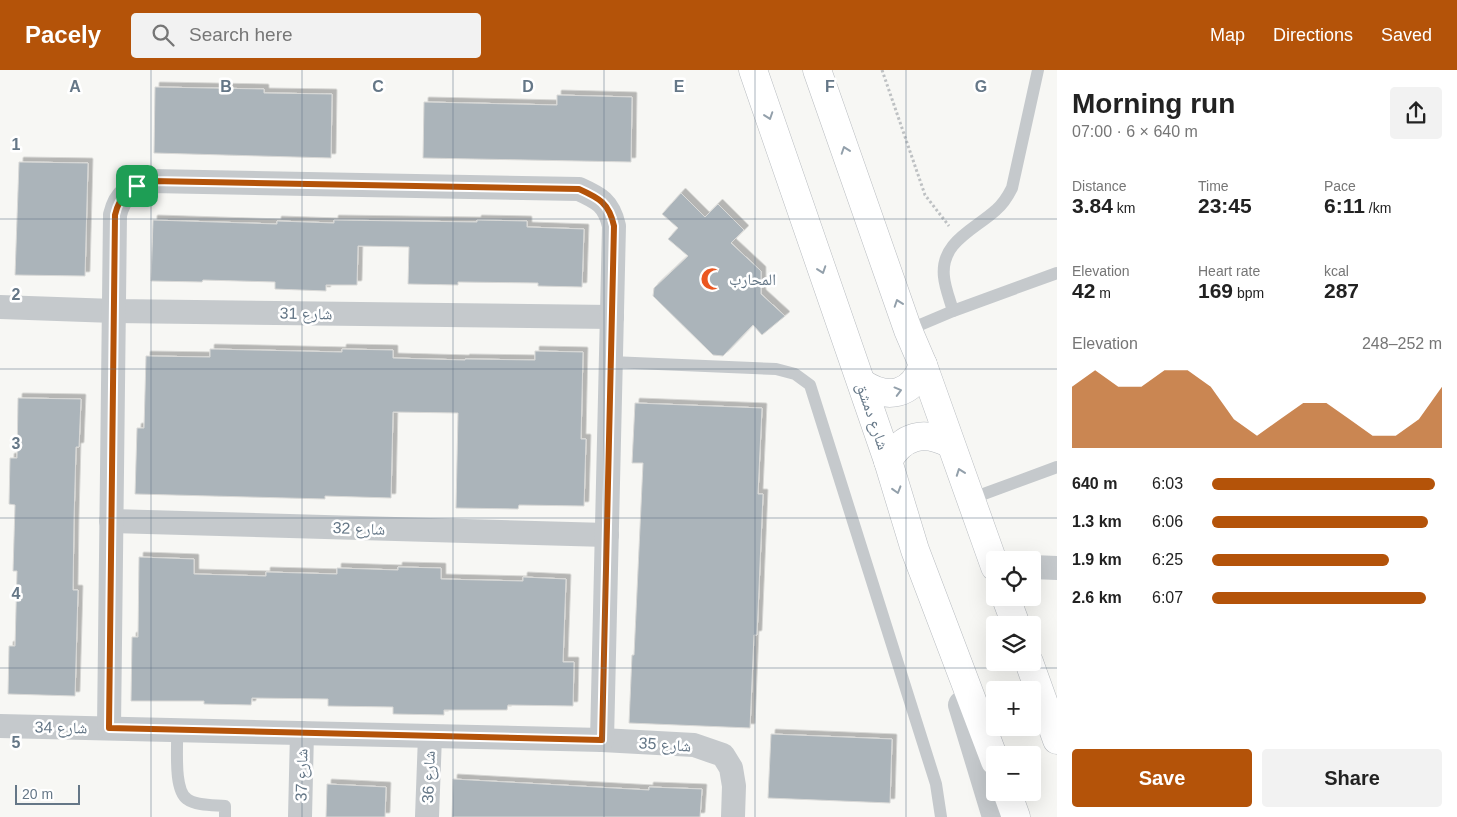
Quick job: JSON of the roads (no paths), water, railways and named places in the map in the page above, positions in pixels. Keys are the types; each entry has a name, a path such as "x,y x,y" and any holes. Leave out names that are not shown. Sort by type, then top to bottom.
{"main road":[{"path":"816,70 970,500 995,551"},
{"name":"شارع دمشق","path":"753,71 862,383 915,550 989,746"},
{"path":"862,383 880,393 897,393 914,383 920,375 923,365"},
{"path":"888,461 894,450 904,442 915,437 939,438 950,444"},
{"path":"1032,671 1057,740"},
{"path":"1010,801 1016,817"}],"street":[{"path":"109,728 115,215 118,203 137,186 151,181 579,189 594,196 604,204 611,214 614,226 602,740"},
{"name":"شارع 31","path":"0,307 114,311 612,317"},
{"name":"شارع 32","path":"111,521 607,535"},
{"path":"915,550 996,817"},
{"path":"1041,567 1057,568"},
{"name":"شارع 34","path":"0,726 602,740"},
{"name":"شارع 37","path":"300,817 302,733"},
{"name":"شارع 36","path":"427,817 430,736"},
{"name":"شارع 35","path":"602,740 694,745 723,755 731,768 734,786 733,817"}],"lane":[{"path":"953,311 944,278 944,264 948,251 959,238 998,209 1006,200 1012,188 1038,70"},
{"path":"908,330 953,311 1057,273"},
{"path":"611,362 776,369 795,374 810,386 936,784 941,817"},
{"path":"970,500 1057,467"},
{"path":"177,730 178,785 186,798 197,803 225,806 225,817"}],"place":[{"name":"المحارب","path":"712,279"}]}
